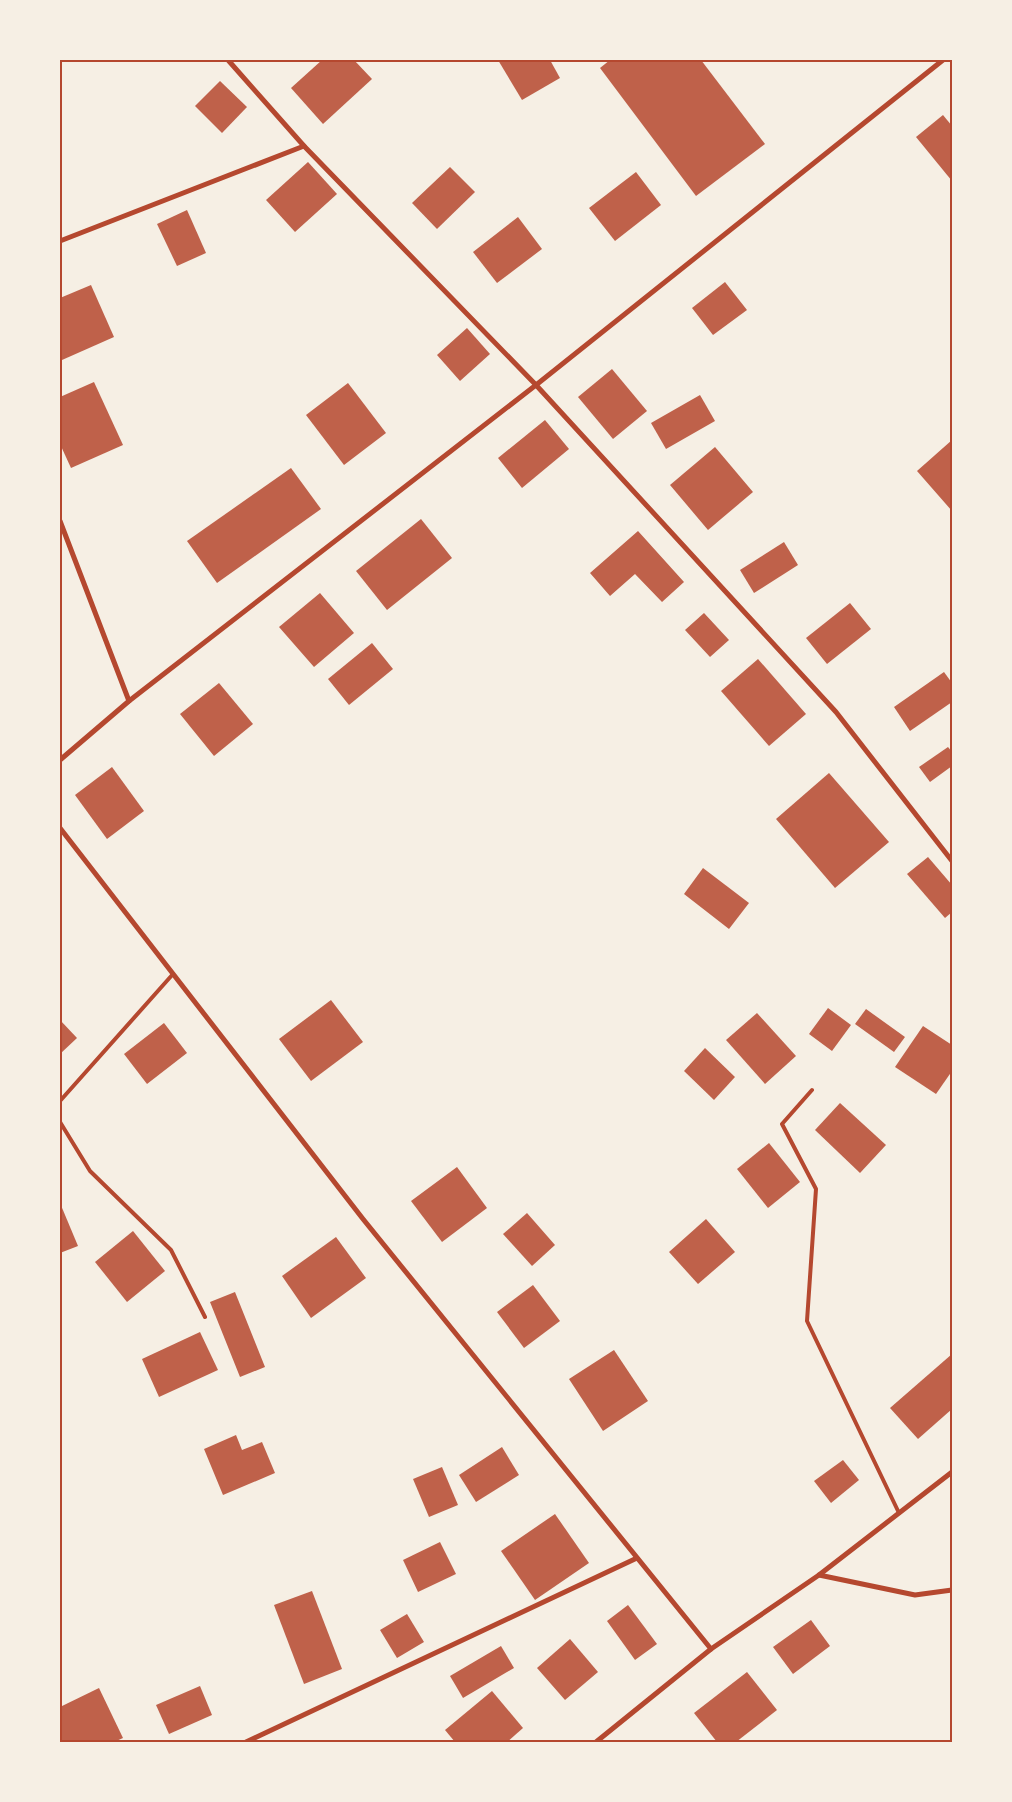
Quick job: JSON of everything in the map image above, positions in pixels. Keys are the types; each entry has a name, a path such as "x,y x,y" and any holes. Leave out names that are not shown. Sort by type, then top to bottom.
{"street":[{"path":"228,60 304,146 536,385 836,712 952,861"},
{"path":"60,760 129,701 536,385 943,60"},
{"path":"60,241 304,146"},
{"path":"60,521 129,701"},
{"path":"60,828 363,1219 710,1649"},
{"path":"596,1742 710,1649 819,1575 952,1472"},
{"path":"246,1742 637,1558"},
{"path":"819,1575 915,1595 952,1590"}],"lane":[{"path":"60,1101 174,974"},
{"path":"812,1090 782,1124 816,1189 807,1321 899,1513"},
{"path":"60,1122 90,1171 170,1250 205,1317"}],"building":[{"path":"322,60 354,60 372,79 323,124 291,88"},
{"path":"498,60 550,60 560,78 522,100"},
{"path":"610,60 701,60 765,144 696,196 600,68"},
{"path":"220,81 247,107 222,133 195,106"},
{"path":"943,115 952,126 952,181 916,137"},
{"path":"308,162 337,194 295,232 266,200"},
{"path":"450,167 475,192 437,229 412,203"},
{"path":"636,172 661,205 615,241 589,208"},
{"path":"187,210 206,253 177,266 157,224"},
{"path":"518,217 542,249 497,283 473,252"},
{"path":"725,282 747,310 713,335 692,308"},
{"path":"91,285 114,337 62,360 60,355 60,298"},
{"path":"467,328 490,354 460,381 437,355"},
{"path":"612,369 647,411 613,439 578,397"},
{"path":"94,382 123,445 71,468 60,444 60,397"},
{"path":"348,383 386,433 344,465 306,415"},
{"path":"700,395 715,421 666,449 651,423"},
{"path":"545,420 569,449 522,488 498,458"},
{"path":"952,440 952,511 917,471"},
{"path":"715,447 753,492 708,530 670,485"},
{"path":"291,468 321,509 217,583 187,541"},
{"path":"421,519 452,558 387,610 356,571"},
{"path":"638,531 684,582 662,602 635,574 610,596 590,573"},
{"path":"784,542 798,565 754,593 740,570"},
{"path":"320,593 354,633 314,667 279,627"},
{"path":"850,603 871,629 827,664 806,638"},
{"path":"704,613 729,640 710,657 685,630"},
{"path":"372,643 393,669 349,705 328,679"},
{"path":"758,659 806,714 769,746 721,691"},
{"path":"944,672 952,683 952,702 910,731 894,707"},
{"path":"219,683 253,724 214,756 180,714"},
{"path":"948,747 952,752 952,766 930,782 919,767"},
{"path":"112,767 144,811 107,839 75,795"},
{"path":"829,773 889,842 835,888 776,819"},
{"path":"928,857 952,885 952,912 945,918 907,874"},
{"path":"703,868 749,903 729,929 684,894"},
{"path":"331,1000 363,1042 311,1081 279,1039"},
{"path":"828,1008 851,1025 832,1051 809,1034"},
{"path":"866,1009 905,1037 894,1052 855,1024"},
{"path":"757,1013 796,1056 765,1084 726,1040"},
{"path":"60,1020 77,1038 60,1054"},
{"path":"164,1023 187,1053 147,1084 124,1054"},
{"path":"923,1026 952,1045 952,1071 936,1094 895,1067"},
{"path":"705,1048 735,1077 714,1100 684,1071"},
{"path":"840,1103 886,1145 860,1173 815,1130"},
{"path":"769,1143 800,1182 768,1208 737,1169"},
{"path":"457,1167 487,1208 442,1242 411,1201"},
{"path":"60,1203 78,1246 60,1253"},
{"path":"527,1213 555,1245 532,1266 503,1234"},
{"path":"706,1219 735,1252 698,1284 669,1252"},
{"path":"133,1231 165,1271 127,1302 95,1262"},
{"path":"336,1237 366,1278 311,1318 282,1276"},
{"path":"533,1285 560,1321 524,1348 497,1312"},
{"path":"235,1292 265,1367 240,1377 210,1302"},
{"path":"200,1332 218,1370 159,1397 142,1359"},
{"path":"614,1350 648,1401 603,1431 569,1379"},
{"path":"952,1354 952,1409 918,1439 890,1408"},
{"path":"236,1435 242,1450 262,1442 275,1473 223,1495 204,1449"},
{"path":"502,1447 519,1475 476,1502 459,1475"},
{"path":"843,1460 859,1480 831,1503 814,1481"},
{"path":"442,1467 458,1505 429,1517 413,1479"},
{"path":"555,1514 589,1563 535,1600 501,1551"},
{"path":"440,1542 456,1574 418,1592 403,1560"},
{"path":"312,1591 342,1669 304,1684 274,1605"},
{"path":"628,1605 657,1644 635,1660 607,1621"},
{"path":"407,1614 424,1642 397,1658 380,1630"},
{"path":"811,1620 830,1646 793,1674 773,1647"},
{"path":"570,1639 598,1672 565,1700 537,1668"},
{"path":"501,1646 514,1668 463,1698 450,1676"},
{"path":"747,1672 777,1710 736,1742 717,1742 694,1713"},
{"path":"200,1686 212,1715 169,1734 156,1705"},
{"path":"99,1688 123,1738 114,1742 60,1742 60,1707"},
{"path":"492,1691 523,1728 507,1742 455,1742 445,1730"}]}
